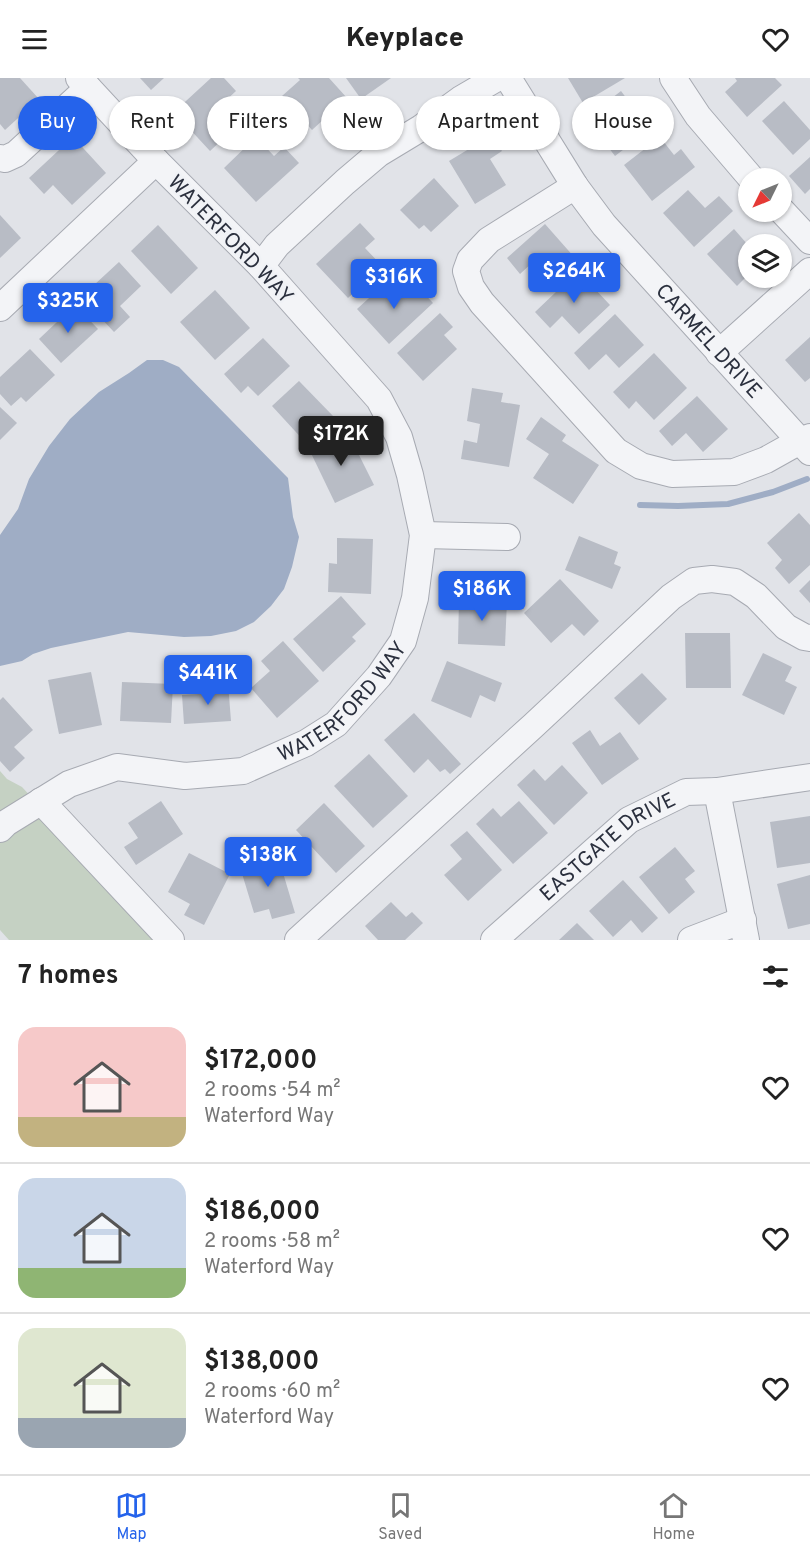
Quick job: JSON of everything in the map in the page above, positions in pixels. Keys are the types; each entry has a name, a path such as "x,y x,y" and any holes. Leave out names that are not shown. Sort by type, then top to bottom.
{"street":[{"path":"261,266 277,245 378,154 421,128 460,99 497,78"},
{"name":"CARMEL DRIVE","path":"508,78 575,186 604,225 719,353 807,444"},
{"path":"673,78 698,116 742,168"},
{"path":"0,158 5,159 16,154 83,83"},
{"name":"WATERFORD WAY","path":"0,829 69,784 117,767 185,776 243,771 306,743 336,724 379,675 403,641 415,598 423,535 399,437 379,399 261,266 83,83"},
{"path":"0,308 156,160"},
{"path":"575,186 489,240 471,260 466,271 471,287 482,303 616,451 641,466 672,474 734,472 807,444"},
{"path":"792,222 810,242"},
{"path":"719,353 810,270"},
{"path":"423,535 507,537"},
{"path":"298,940 671,597 694,581 712,579 735,582 756,596 786,627 810,638"},
{"name":"EASTGATE DRIVE","path":"494,940 629,820 686,792 810,777"},
{"path":"691,940 744,930 717,790"},
{"path":"41,801 171,940"}],"green space":[{"path":"0,771 7,779 22,787 164,940 9,940 0,930"}],"water":[{"path":"147,360 163,360 179,367 288,478 293,517 299,537 284,589 271,606 254,622 236,631 211,636 184,637 128,632 51,648 33,654 22,661 0,666 0,535 18,509 29,479 49,446 70,419 99,392"}],"building":[{"path":"0,78 20,78 36,96 18,96 18,118 5,130 0,124"},
{"path":"140,78 164,78 151,90"},
{"path":"211,78 224,78 236,91 231,96 207,96 207,148 195,135 195,96 191,96"},
{"path":"298,78 329,78 345,96 321,96 321,122 312,130 309,127 309,96 282,96 300,80"},
{"path":"346,78 391,78 365,96 359,96"},
{"path":"568,78 625,78 595,96 579,96"},
{"path":"735,78 775,78 782,85 747,117 725,92 737,81"},
{"path":"621,91 625,96 615,96"},
{"path":"784,101 810,130 810,139 793,155 762,121"},
{"path":"681,149 695,167 652,201 624,165 643,150 670,150 674,155"},
{"path":"59,150 85,150 106,173 72,205 53,185 44,194 29,178"},
{"path":"243,150 268,150 274,156 281,150 287,150 299,163 256,202 224,168"},
{"path":"467,150 501,150 490,159 506,185 475,204 449,161"},
{"path":"610,150 623,150 615,156"},
{"path":"810,157 810,189 805,194 792,179 792,173"},
{"path":"434,178 459,206 431,232 424,225 419,229 400,210"},
{"path":"688,190 705,208 719,196 733,211 694,247 663,213"},
{"path":"0,215 21,238 0,258"},
{"path":"360,223 375,239 365,248 382,266 348,298 316,264"},
{"path":"545,224 575,258 550,280 533,262 520,274 507,258"},
{"path":"158,225 198,268 171,294 131,251"},
{"path":"734,229 738,234 737,286 707,254"},
{"path":"119,262 141,286 120,306 130,317 114,332 81,297"},
{"path":"578,271 610,305 579,334 562,316 550,328 535,312"},
{"path":"391,278 409,297 419,288 433,303 389,344 357,309"},
{"path":"215,290 250,328 215,360 180,322"},
{"path":"75,305 98,329 61,363 39,339"},
{"path":"440,313 453,327 444,335 457,349 423,381 397,353"},
{"path":"615,314 644,345 619,368 606,354 589,370 574,353"},
{"path":"810,337 810,378 805,382 785,360"},
{"path":"263,338 290,366 258,396 248,386 241,393 224,374"},
{"path":"30,349 55,375 26,402 21,397 11,406 0,394 0,377"},
{"path":"654,353 687,388 654,420 636,401 629,409 613,392"},
{"path":"299,381 334,417 306,443 272,406"},
{"path":"472,388 503,393 501,402 520,405 509,467 461,459 464,440 477,443 480,424 467,421"},
{"path":"697,396 728,429 703,452 686,433 672,446 659,431"},
{"path":"0,407 17,423 0,440"},
{"path":"541,417 566,435 562,441 599,465 573,504 533,478 549,454 526,439"},
{"path":"347,431 374,485 335,503 309,449"},
{"path":"799,513 810,525 810,565 789,584 775,568 782,560 767,543"},
{"path":"579,536 618,552 614,564 621,567 612,589 565,570"},
{"path":"337,538 373,539 371,594 328,592 329,563 337,564"},
{"path":"560,579 599,621 584,636 572,624 551,643 524,613"},
{"path":"810,580 810,603 799,591"},
{"path":"341,596 366,624 352,637 356,641 323,672 293,639"},
{"path":"459,599 507,601 505,646 458,644"},
{"path":"685,633 730,633 731,688 686,688"},
{"path":"283,641 319,681 277,718 251,688 270,671 261,661"},
{"path":"763,653 792,667 785,681 797,687 784,715 742,695"},
{"path":"447,661 502,683 495,702 480,695 471,718 431,701"},
{"path":"91,672 102,725 59,734 48,680"},
{"path":"642,673 667,699 639,725 614,698"},
{"path":"122,682 173,684 171,723 120,721"},
{"path":"228,683 231,721 184,724 182,695 215,693 214,684"},
{"path":"3,697 33,730 14,747 25,758 10,772 0,761 0,700"},
{"path":"414,713 461,764 450,774 445,769 440,772 428,759 414,773 384,740"},
{"path":"590,730 600,746 620,732 639,759 602,785 572,743"},
{"path":"369,754 408,796 373,828 334,786"},
{"path":"562,765 588,793 554,825 517,785 534,769 545,781"},
{"path":"161,801 183,834 136,865 124,847 138,838 128,823"},
{"path":"519,801 548,833 513,864 476,824 493,808 501,817"},
{"path":"324,803 365,846 336,873 296,830"},
{"path":"810,816 810,863 777,868 770,822"},
{"path":"467,831 502,870 468,901 444,875 462,859 450,845"},
{"path":"675,847 695,871 685,879 695,892 669,914 639,877"},
{"path":"189,853 230,874 204,925 184,915 190,904 168,892"},
{"path":"278,856 295,913 272,919 269,909 254,913 240,867"},
{"path":"810,875 810,924 788,929 777,884"},
{"path":"623,880 658,918 642,933 631,920 613,937 589,911"},
{"path":"391,902 406,917 412,912 423,923 405,940 378,940 365,926"},
{"path":"577,923 594,940 559,940"}],"waterway":[{"path":"640,505 728,504 773,492 807,479"}]}
